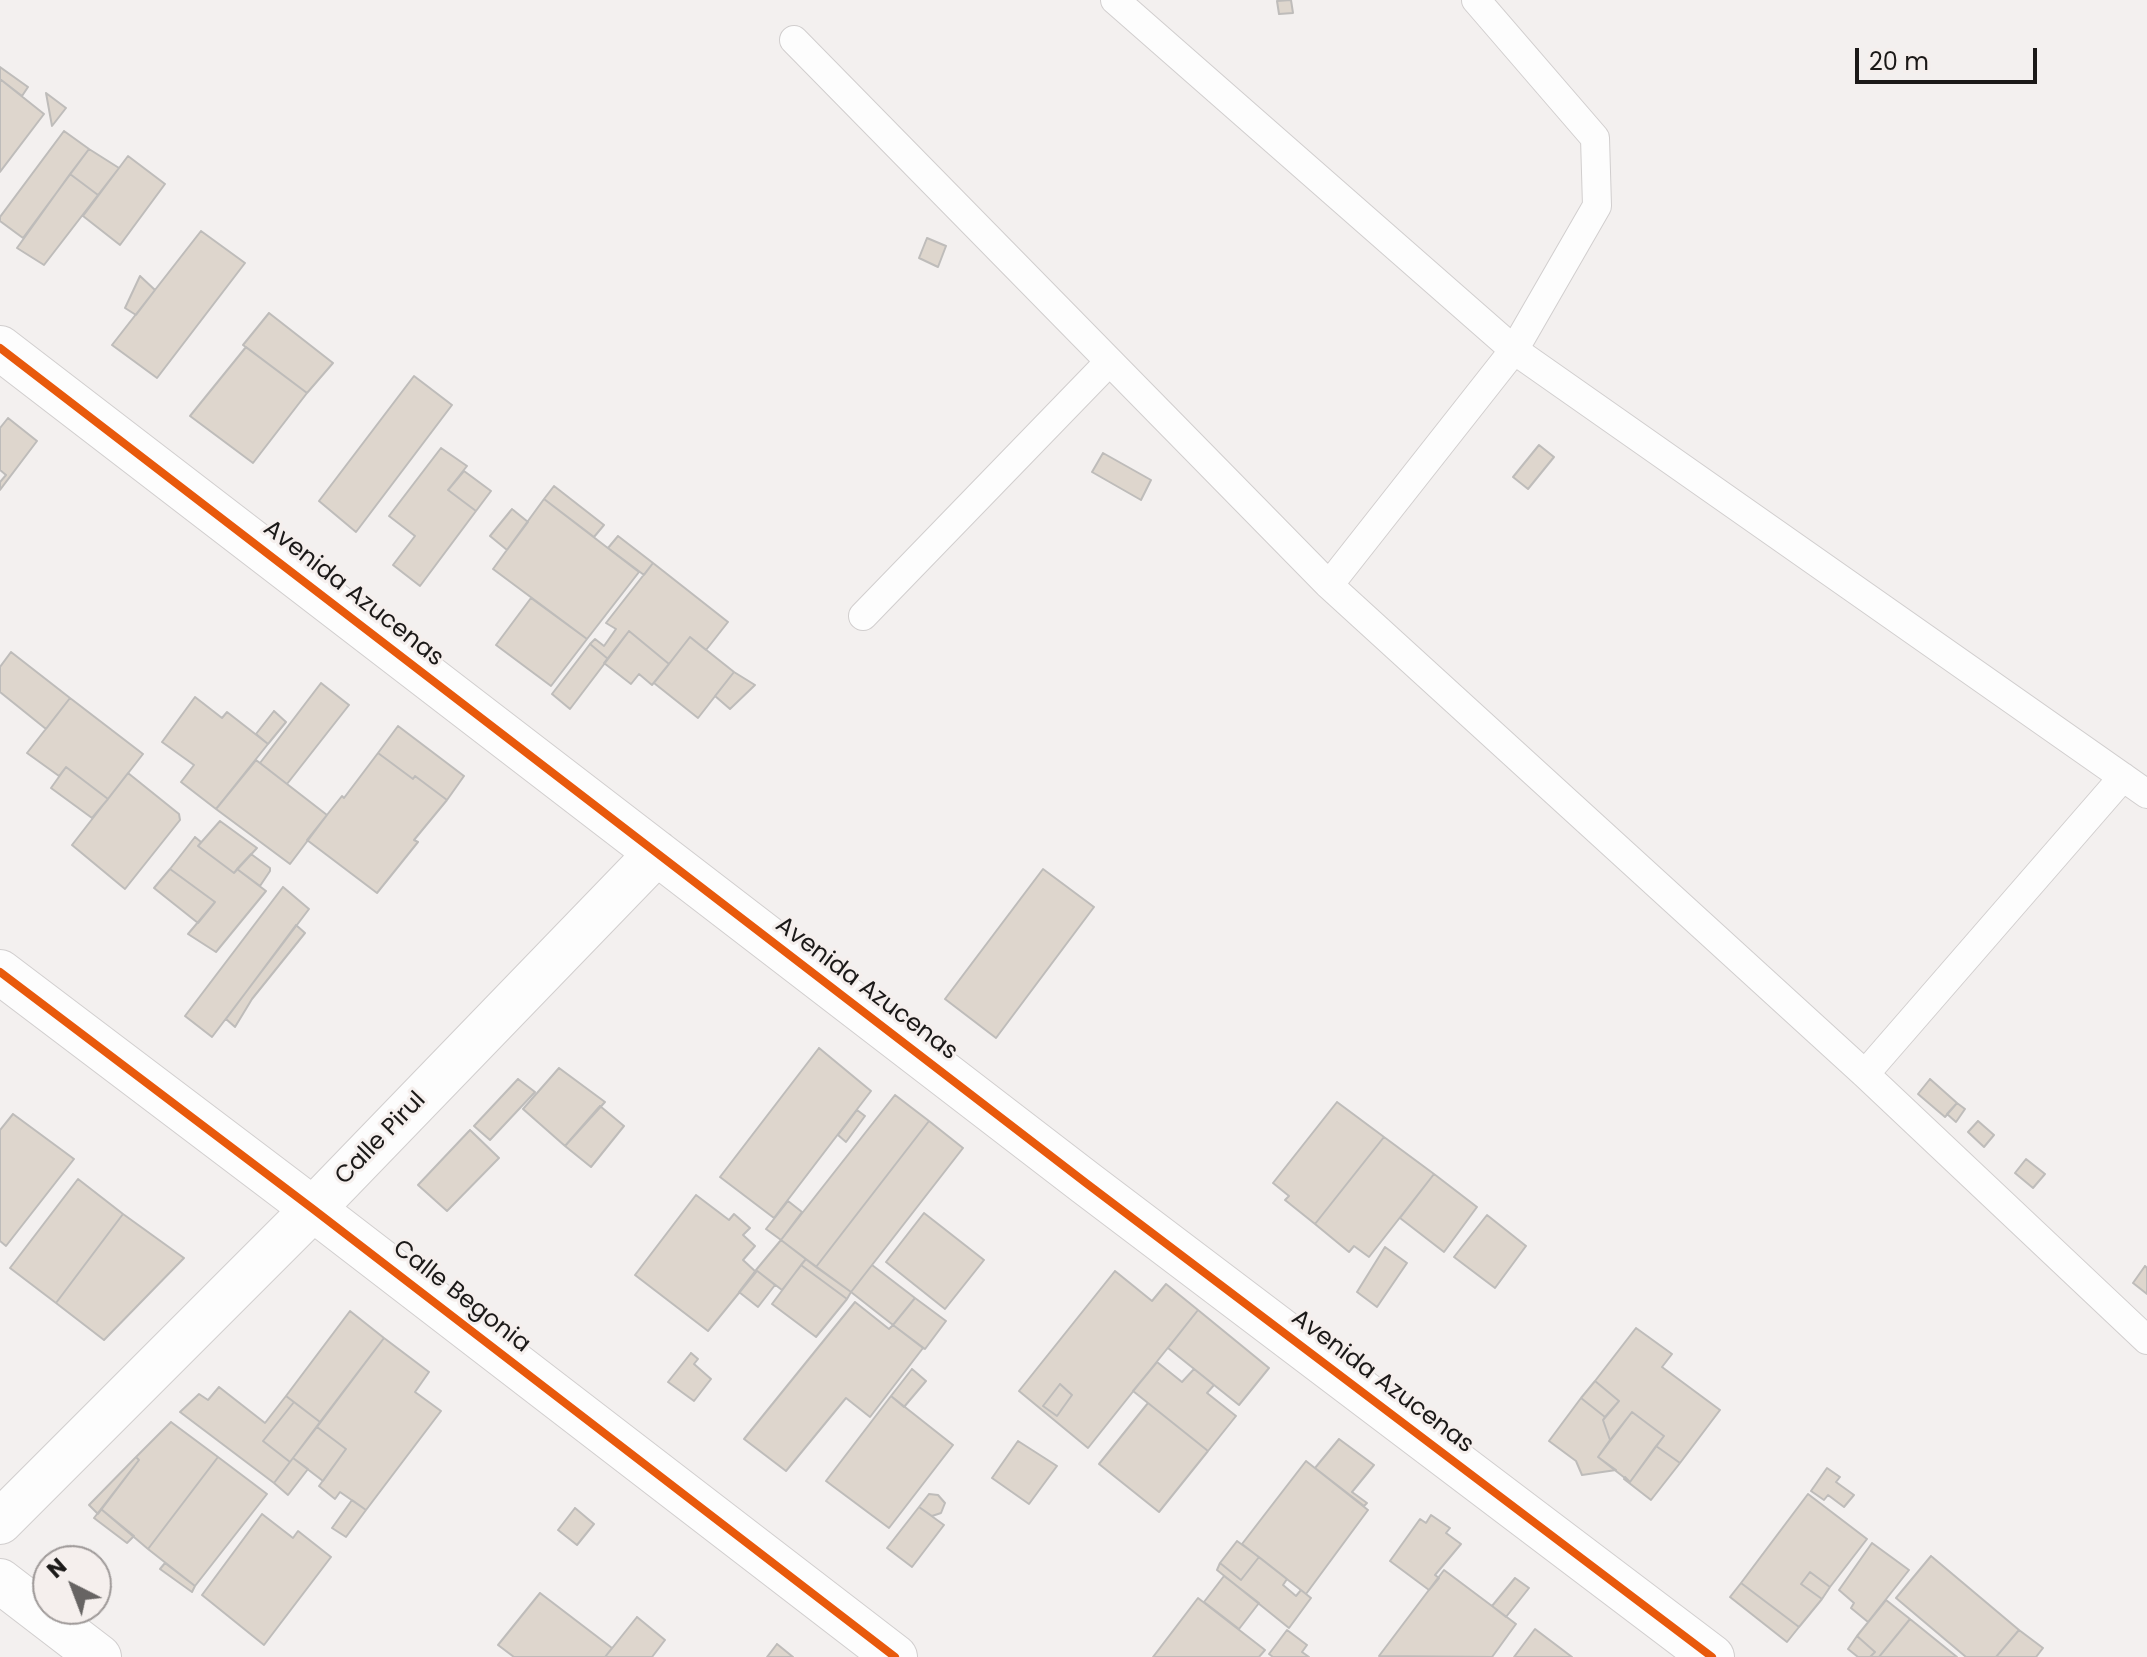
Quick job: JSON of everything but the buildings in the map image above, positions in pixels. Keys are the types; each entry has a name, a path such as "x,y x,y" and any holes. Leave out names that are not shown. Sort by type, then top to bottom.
{"street":[{"name":"Avenida Azucenas","path":"0,348 1086,1183 1712,1657"},
{"name":"Calle Pirul","path":"0,1522 313,1209 657,853"},
{"name":"Calle Begonia","path":"0,972 895,1657"},
{"path":"0,1581 99,1657"}],"lane":[{"path":"1115,0 1514,350 2147,794"},
{"path":"1329,585 1514,350 1597,206 1595,138 1476,0"},
{"path":"794,40 1329,585 1865,1074 2147,1340"},
{"path":"863,616 1109,362"},
{"path":"1865,1074 2123,777"}],"cycle path":[{"path":"0,348 1086,1183 1712,1657"},
{"path":"0,972 895,1657"}]}
